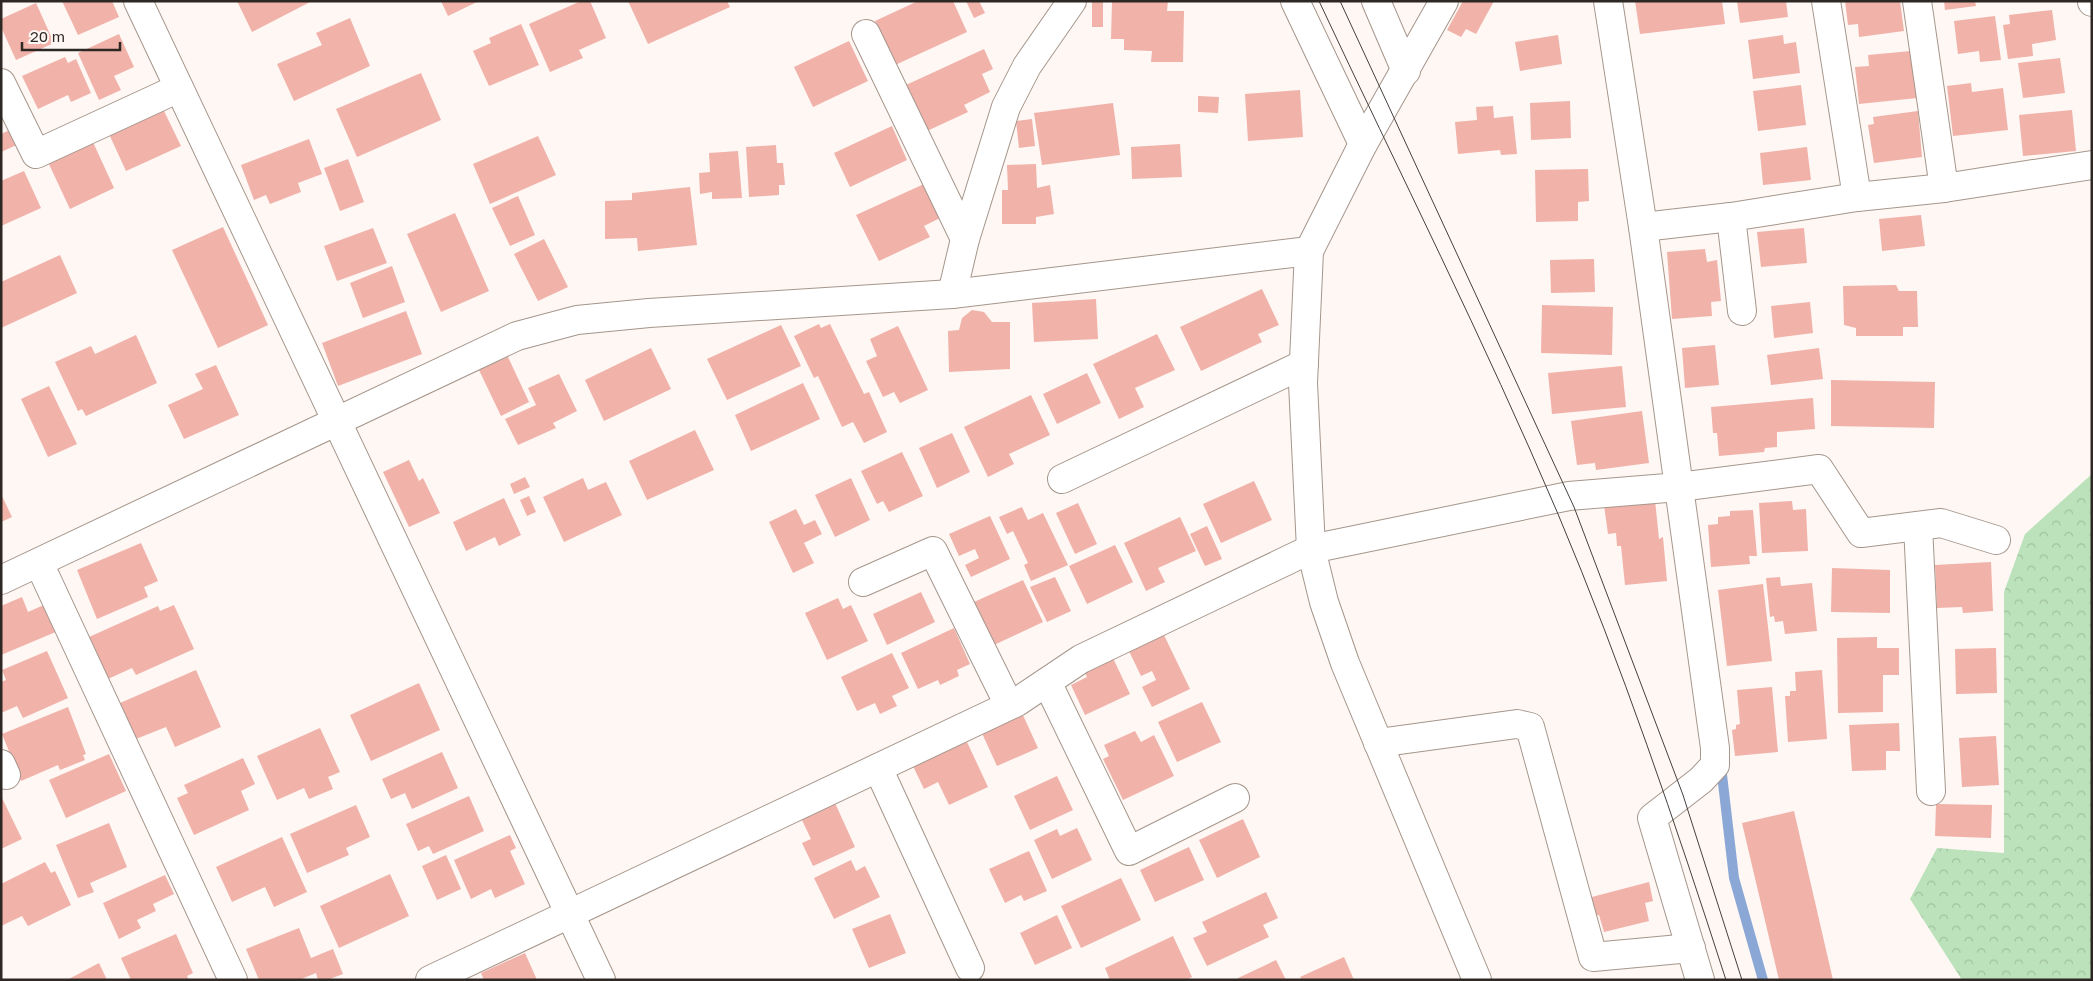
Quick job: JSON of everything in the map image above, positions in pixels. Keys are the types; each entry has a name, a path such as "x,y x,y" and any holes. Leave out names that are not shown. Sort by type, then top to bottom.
{"street":[{"path":"138,1 601,980"},
{"path":"952,294 966,239 1006,107 1027,66 1072,1"},
{"path":"1295,1 1363,144"},
{"path":"1376,1 1406,71"},
{"path":"1444,1 1363,144 1309,251 1302,383 1311,549 1324,602 1345,663 1478,980"},
{"path":"1608,1 1643,227 1715,748 1715,765 1701,780 1652,818 1700,980"},
{"path":"1826,1 1857,197"},
{"path":"1917,1 1944,188"},
{"path":"866,34 966,239"},
{"path":"1,83 36,154 179,88"},
{"path":"1643,227 1730,217 1857,197 1944,188 2092,165"},
{"path":"1730,217 1742,311"},
{"path":"1,580 517,336 577,320 649,313 952,294 1309,251"},
{"path":"1062,479 1304,364"},
{"path":"430,980 1009,706 1081,659 1311,549 1569,496 1679,487 1819,469 1861,533 1941,523 1996,540"},
{"path":"1918,526 1931,791"},
{"path":"863,582 933,551 1009,706"},
{"path":"39,562 233,980"},
{"path":"1047,682 1130,851 1235,798"},
{"path":"1378,743 1516,724 1530,727 1593,957 1691,948"},
{"path":"878,768 970,968"}],"green space":[{"path":"2092,474 2092,980 1962,980 1910,899 1937,848 2004,853 2004,592 2025,534"}],"building":[{"path":"62,1 112,1 119,17 78,35"},
{"path":"237,1 312,1 252,32"},
{"path":"441,1 479,1 448,16"},
{"path":"581,1 590,1 606,38 579,50 583,58 550,72 529,24"},
{"path":"628,1 727,1 730,7 648,44"},
{"path":"918,1 953,1 967,32 895,65 875,21"},
{"path":"966,1 979,1 985,13 974,18"},
{"path":"1092,1 1103,1 1103,27 1092,27"},
{"path":"1112,1 1168,1 1167,11 1184,11 1183,62 1151,62 1152,51 1124,50 1124,39 1111,39"},
{"path":"1463,1 1494,1 1476,34 1466,29 1461,37 1447,30"},
{"path":"1635,1 1722,1 1725,24 1640,34"},
{"path":"1737,1 1786,1 1788,17 1740,23"},
{"path":"1845,1 1900,1 1904,31 1859,37 1858,24 1848,25"},
{"path":"1944,1 1975,1 1976,6 1945,10"},
{"path":"36,3 54,43 16,60 1,27 1,19"},
{"path":"2052,10 2056,40 2032,44 2033,56 2008,59 2003,25 2010,24 2009,15"},
{"path":"1995,16 2001,60 1980,62 1979,51 1958,54 1954,21"},
{"path":"350,18 370,66 294,101 277,64 322,45 316,33"},
{"path":"521,24 539,65 489,86 473,51 491,43 489,38"},
{"path":"119,34 134,67 114,76 121,90 99,100 78,53"},
{"path":"1558,35 1562,64 1520,71 1515,42"},
{"path":"1783,35 1784,44 1796,42 1800,73 1753,79 1748,40"},
{"path":"849,41 868,81 813,107 794,67"},
{"path":"984,49 993,69 982,74 990,92 964,105 968,112 927,131 906,85"},
{"path":"1911,51 1917,98 1859,104 1855,67 1869,66 1868,55"},
{"path":"65,57 68,63 76,59 91,93 71,102 68,95 38,109 22,76"},
{"path":"2060,58 2065,93 2023,98 2018,63"},
{"path":"421,73 441,120 357,157 336,109"},
{"path":"1971,83 1972,92 2003,88 2008,130 1953,136 1947,86"},
{"path":"1801,85 1806,125 1758,131 1753,91"},
{"path":"1300,90 1303,137 1248,141 1245,94"},
{"path":"1198,96 1219,97 1218,113 1198,112"},
{"path":"1570,101 1571,138 1531,140 1530,103"},
{"path":"1113,103 1120,155 1042,165 1034,113"},
{"path":"1493,106 1494,118 1513,116 1517,154 1501,155 1500,150 1458,154 1455,122 1477,120 1476,107"},
{"path":"163,109 181,146 126,171 109,134"},
{"path":"2072,110 2076,151 2023,156 2019,115"},
{"path":"1918,111 1922,157 1874,163 1868,125 1874,124 1873,117"},
{"path":"1032,119 1035,146 1019,148 1016,121"},
{"path":"892,126 907,160 850,187 834,153"},
{"path":"12,129 19,144 1,152 1,134"},
{"path":"538,136 556,175 490,204 473,164"},
{"path":"309,139 322,174 298,183 301,192 270,204 266,195 254,200 241,165"},
{"path":"92,140 114,188 70,209 47,160"},
{"path":"1180,144 1182,177 1132,179 1131,147"},
{"path":"776,145 777,163 783,163 785,185 779,185 779,195 749,197 746,147"},
{"path":"1807,147 1811,180 1763,185 1760,153"},
{"path":"738,151 742,198 712,199 712,192 700,194 699,173 710,172 709,153"},
{"path":"348,159 364,202 340,211 324,168"},
{"path":"1036,164 1037,188 1050,185 1054,214 1036,217 1036,224 1002,224 1002,190 1008,190 1007,165"},
{"path":"1588,169 1589,201 1578,202 1578,221 1536,222 1535,170"},
{"path":"24,171 41,208 1,226 1,181"},
{"path":"924,184 940,218 924,226 930,237 879,261 856,215"},
{"path":"690,187 697,245 638,251 637,238 605,239 605,201 632,200 632,193"},
{"path":"518,196 535,235 510,246 492,208"},
{"path":"455,213 489,291 441,312 407,234"},
{"path":"1921,215 1925,246 1882,251 1879,219"},
{"path":"223,227 268,325 218,348 172,250"},
{"path":"373,228 387,263 337,281 324,246"},
{"path":"1804,228 1807,263 1761,267 1757,232"},
{"path":"544,239 568,287 538,301 514,254"},
{"path":"1705,249 1707,262 1717,260 1721,301 1711,302 1712,316 1672,319 1667,252"},
{"path":"60,255 77,293 1,328 1,282"},
{"path":"1594,259 1595,292 1551,293 1550,260"},
{"path":"392,266 405,302 363,318 350,283"},
{"path":"1896,285 1899,291 1917,291 1918,327 1903,327 1903,336 1856,336 1856,328 1844,325 1843,286"},
{"path":"1262,289 1279,325 1258,334 1262,342 1201,371 1180,327"},
{"path":"1096,299 1098,339 1034,342 1032,303"},
{"path":"1810,302 1813,333 1774,338 1771,306"},
{"path":"1542,305 1613,307 1612,355 1541,353"},
{"path":"972,310 984,312 992,322 1010,322 1010,369 949,372 948,331 959,330 962,318"},
{"path":"406,311 422,354 338,386 322,343"},
{"path":"819,324 821,328 830,324 864,394 869,392 887,432 864,443 853,422 842,427 818,376 814,378 794,336"},
{"path":"781,325 801,366 727,400 707,359"},
{"path":"898,326 928,390 900,403 894,392 883,397 866,361 877,356 870,339"},
{"path":"1157,334 1175,370 1135,388 1144,407 1119,419 1093,364"},
{"path":"136,335 157,383 86,416 82,409 78,411 55,362 91,346 95,354"},
{"path":"1715,345 1719,385 1685,388 1682,348"},
{"path":"651,348 671,389 604,421 585,380"},
{"path":"1819,348 1823,379 1771,385 1767,355"},
{"path":"508,357 529,402 501,416 479,370"},
{"path":"216,365 239,415 184,439 168,405 203,389 195,374"},
{"path":"1622,366 1626,407 1552,414 1548,373"},
{"path":"1087,373 1101,403 1057,424 1043,394"},
{"path":"559,374 577,411 553,423 556,428 518,445 505,419 536,405 528,388"},
{"path":"1831,380 1935,382 1934,428 1831,426"},
{"path":"803,383 820,419 751,451 735,415"},
{"path":"49,386 77,444 48,457 21,399"},
{"path":"1031,395 1050,435 1009,454 1014,464 988,477 964,427"},
{"path":"1813,398 1815,429 1777,432 1777,447 1765,448 1764,452 1719,456 1717,433 1713,433 1711,407"},
{"path":"1642,411 1649,463 1596,470 1595,463 1577,465 1571,421"},
{"path":"695,430 714,470 647,500 629,461"},
{"path":"952,433 970,472 937,488 919,448"},
{"path":"902,452 923,496 889,512 883,501 877,504 861,471"},
{"path":"409,460 419,481 423,478 440,513 409,527 383,472"},
{"path":"525,477 530,487 514,494 510,484"},
{"path":"583,478 588,490 606,482 622,515 564,542 543,497"},
{"path":"851,478 870,520 835,537 815,495"},
{"path":"1254,481 1272,520 1221,543 1203,504"},
{"path":"1,494 12,517 1,522"},
{"path":"529,496 536,512 527,516 520,500"},
{"path":"504,498 521,535 499,546 495,537 466,551 453,522"},
{"path":"1655,500 1659,539 1663,537 1667,581 1625,585 1621,546 1617,546 1616,533 1608,534 1604,505"},
{"path":"1792,501 1793,510 1806,509 1808,551 1762,553 1759,503"},
{"path":"1078,503 1097,544 1075,554 1056,513"},
{"path":"1022,507 1028,520 1043,513 1068,565 1031,581 1024,565 1028,563 1013,531 1007,534 999,517"},
{"path":"796,509 804,525 815,520 822,534 804,543 814,563 793,573 769,522"},
{"path":"1753,510 1757,556 1749,556 1750,564 1711,567 1708,525 1718,524 1718,517 1730,516 1730,511"},
{"path":"990,516 1010,559 971,577 965,565 979,558 975,549 959,556 949,534"},
{"path":"1180,517 1196,551 1158,568 1165,582 1146,591 1124,543"},
{"path":"1207,526 1222,559 1205,566 1190,534"},
{"path":"141,543 158,581 144,587 148,597 97,619 77,570"},
{"path":"1115,545 1133,582 1087,604 1069,566"},
{"path":"1991,562 1993,611 1963,613 1962,607 1937,608 1935,565"},
{"path":"1832,568 1890,570 1890,613 1831,612"},
{"path":"1055,577 1071,611 1047,622 1030,587"},
{"path":"1780,577 1781,586 1812,583 1817,631 1785,634 1783,621 1775,622 1774,616 1770,617 1766,578"},
{"path":"1023,580 1043,622 994,645 974,602"},
{"path":"1763,584 1772,661 1727,666 1718,590"},
{"path":"921,592 935,622 887,645 873,614"},
{"path":"22,597 28,612 46,604 58,631 1,655 1,606"},
{"path":"838,598 843,609 851,605 868,641 827,660 805,613"},
{"path":"174,605 194,649 136,675 132,668 108,679 89,637 158,606 160,611"},
{"path":"954,628 970,664 957,670 959,676 940,685 938,680 918,689 901,653"},
{"path":"1163,633 1190,689 1152,707 1142,687 1156,680 1152,671 1141,676 1128,649"},
{"path":"1877,637 1877,648 1899,648 1899,675 1883,675 1883,712 1838,713 1837,638"},
{"path":"1996,648 1997,693 1956,694 1955,649"},
{"path":"47,651 68,698 23,718 17,706 1,713 1,682 6,680 2,670"},
{"path":"892,653 909,688 892,696 897,706 880,714 875,703 857,711 841,677"},
{"path":"1112,656 1130,694 1085,715 1071,685 1087,677 1084,670"},
{"path":"196,670 221,727 175,747 166,727 136,739 120,703"},
{"path":"1822,670 1827,739 1788,742 1785,696 1790,696 1790,691 1796,691 1795,672"},
{"path":"419,683 440,730 371,761 350,715"},
{"path":"1772,687 1778,752 1735,756 1732,730 1736,729 1736,725 1740,724 1737,690"},
{"path":"1202,702 1221,742 1177,762 1158,722"},
{"path":"68,707 86,754 83,755 85,760 60,770 58,765 21,781 2,734"},
{"path":"1022,713 1038,748 997,766 981,731"},
{"path":"1899,723 1900,751 1886,751 1886,770 1852,771 1849,725"},
{"path":"320,728 340,772 328,777 333,789 309,799 304,788 277,800 257,756"},
{"path":"1135,731 1141,742 1154,735 1174,776 1123,800 1103,759 1109,756 1104,745"},
{"path":"1996,736 1999,785 1962,787 1959,738"},
{"path":"967,742 988,787 949,805 938,782 924,789 913,766"},
{"path":"442,752 458,788 412,809 405,793 391,799 382,779"},
{"path":"109,754 126,791 66,818 49,780"},
{"path":"243,758 255,784 241,791 249,810 194,835 177,798 188,793 184,785"},
{"path":"1057,776 1073,810 1030,830 1014,796"},
{"path":"1,796 22,839 1,849"},
{"path":"469,796 484,831 433,854 429,846 418,851 406,824"},
{"path":"835,803 855,847 813,866 802,843 811,839 801,818"},
{"path":"1936,804 1992,805 1991,838 1935,836"},
{"path":"356,805 370,837 346,848 349,855 307,873 290,834"},
{"path":"1794,811 1833,980 1779,980 1742,823"},
{"path":"1243,819 1260,857 1217,878 1199,840"},
{"path":"109,823 127,867 90,883 94,892 78,898 56,845"},
{"path":"1077,828 1092,860 1052,879 1034,840 1057,829 1060,836"},
{"path":"510,835 516,848 510,851 525,884 495,898 491,889 471,899 454,860"},
{"path":"282,837 307,892 274,907 265,887 232,902 216,867"},
{"path":"1189,847 1204,880 1155,902 1140,870"},
{"path":"1029,851 1047,891 1024,901 1021,895 1005,903 989,869"},
{"path":"446,855 461,889 437,900 422,866"},
{"path":"851,860 856,871 865,866 880,897 834,919 814,878"},
{"path":"45,862 51,873 55,871 71,905 28,926 22,916 1,926 1,884"},
{"path":"390,874 409,916 339,948 320,906"},
{"path":"165,875 174,894 153,904 156,911 137,920 141,928 119,939 103,903"},
{"path":"1121,878 1141,920 1081,948 1061,906"},
{"path":"1649,882 1653,901 1645,903 1649,921 1604,932 1599,915 1593,916 1588,898"},
{"path":"1266,892 1278,918 1263,925 1269,937 1207,966 1193,938 1207,932 1202,922"},
{"path":"890,914 906,953 869,968 852,929"},
{"path":"1057,915 1072,948 1035,965 1020,933"},
{"path":"299,928 311,958 333,949 343,974 327,980 318,980 316,973 299,980 259,980 246,949"},
{"path":"176,934 193,973 187,976 189,980 131,980 121,958"},
{"path":"1173,936 1192,977 1186,980 1110,980 1105,968"},
{"path":"525,953 537,980 484,980 481,973"},
{"path":"1344,957 1354,980 1302,980 1300,977"},
{"path":"1276,960 1286,980 1234,980"},
{"path":"99,963 107,980 67,980"}],"waterway":[{"path":"1721,766 1734,878 1763,980"}],"tram line":[{"path":"1319,1 1471,320 1530,449 1582,571 1647,745 1726,980"},
{"path":"1340,1 1574,507 1683,795 1742,980"}]}
